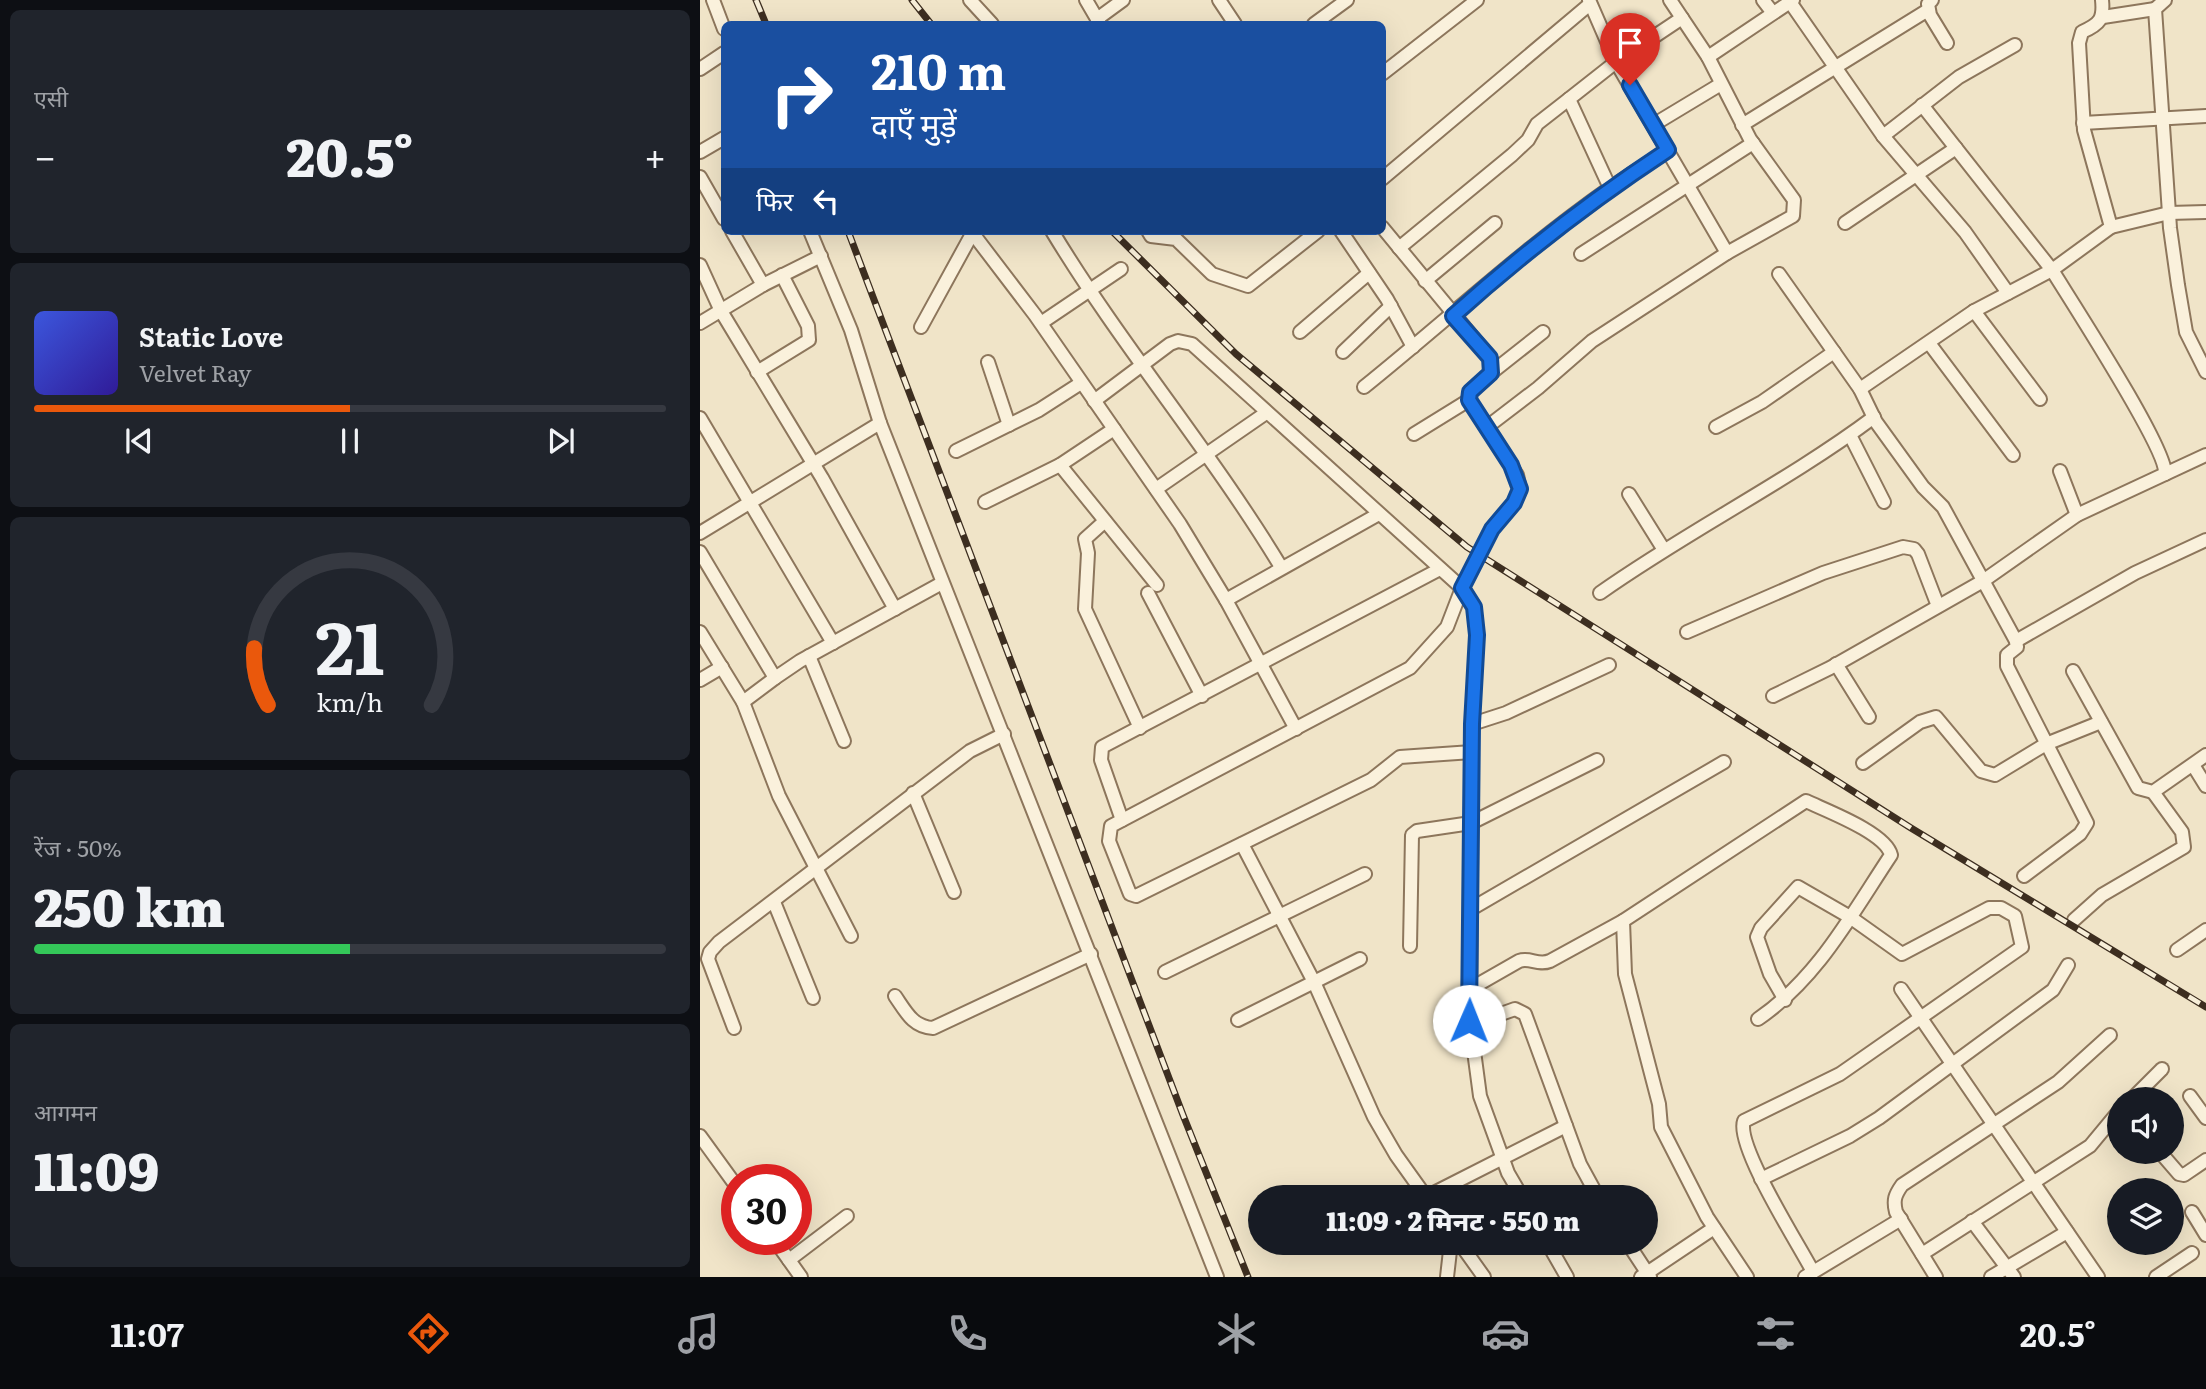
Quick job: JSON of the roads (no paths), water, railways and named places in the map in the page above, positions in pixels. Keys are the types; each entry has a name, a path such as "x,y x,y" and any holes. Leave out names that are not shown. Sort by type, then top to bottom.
{"street":[{"path":"713,0 721,21"},
{"path":"970,0 989,21"},
{"path":"1086,0 1098,21"},
{"path":"1100,21 1123,0"},
{"path":"1219,0 1233,21"},
{"path":"1318,21 1347,0"},
{"path":"1386,71 1477,0"},
{"path":"1486,427 1592,341 1727,253 1787,221 1795,208 1794,200 1753,143 1708,57 1670,0"},
{"path":"1763,0 1773,13"},
{"path":"2102,0 2103,16 2099,23 2080,36 2083,123 2111,227"},
{"path":"1708,57 1792,1 1883,136 1965,232 2008,293"},
{"path":"1386,176 1589,2 1616,62 1727,253"},
{"path":"2103,16 2160,4 2169,213 2186,332 2206,372"},
{"path":"1742,125 1837,67 1930,5 1947,43"},
{"path":"1399,248 1512,155 1528,139 1537,124 1616,62 1682,18"},
{"path":"1883,136 1959,77 2015,45"},
{"path":"700,69 721,55"},
{"path":"1653,125 1721,84"},
{"path":"1569,99 1609,188"},
{"path":"1922,105 2052,270 2144,424 2162,457 2165,474"},
{"path":"2083,123 2206,116"},
{"path":"700,152 721,140"},
{"path":"1581,254 1753,143"},
{"path":"1845,223 1955,148"},
{"path":"1364,387 1453,316 1523,252 1609,188 1668,150"},
{"path":"700,177 721,214"},
{"path":"1860,389 1974,311 2052,270 2111,227 2169,213 2206,212"},
{"path":"1425,281 1495,223"},
{"path":"1386,232 1490,358 1491,373"},
{"path":"734,235 763,285"},
{"path":"812,235 851,330 880,423 942,583 1004,734 1147,1107 1217,1277"},
{"path":"921,327 969,235"},
{"path":"973,235 1041,323 1156,489 1226,600 1296,729"},
{"path":"1054,235 1089,293 1250,514 1281,568"},
{"path":"1150,235 1176,239 1212,274 1248,286 1313,235"},
{"path":"1344,235 1391,306 1413,347"},
{"path":"700,323 763,285 821,256"},
{"path":"700,265 721,311 822,478 895,609"},
{"path":"1041,323 1121,270"},
{"path":"1300,332 1369,273"},
{"path":"1779,274 1860,389 1874,417 1923,487 1944,507 2016,641 2017,648 2007,655 2007,666 2087,823 2080,834 2024,876"},
{"path":"757,372 809,341 808,326 782,275"},
{"path":"1343,352 1391,306"},
{"path":"1974,311 2040,399"},
{"path":"1472,752 1400,757 1371,780 1132,896 1108,836 1111,826 1410,668 1447,627 1462,588 1492,529 1514,503 1520,489 1511,465 1469,400 1470,392 1543,332"},
{"path":"1094,401 1143,367 1170,344 1186,341 1377,515 1462,588 1471,601 1476,623 1472,724 1470,1025 1480,1096 1502,1156 1516,1185"},
{"path":"1929,343 2013,455"},
{"path":"1716,428 1762,402 1834,352"},
{"path":"988,362 1009,425"},
{"path":"956,451 1009,425 1082,383"},
{"path":"1415,434 1469,400"},
{"path":"1156,489 1266,413"},
{"path":"1600,593 1664,550 1720,519 1874,417"},
{"path":"700,418 833,643"},
{"path":"700,533 880,423"},
{"path":"985,502 1059,465 1114,429"},
{"path":"1850,435 1884,502"},
{"path":"1773,696 1836,664 1983,581 2077,515 2206,455"},
{"path":"1059,465 1105,521 1153,589 1202,696"},
{"path":"2060,471 2077,515"},
{"path":"1629,494 1664,550"},
{"path":"1226,600 1377,515"},
{"path":"1105,521 1085,539 1088,553 1085,609 1140,728"},
{"path":"2016,641 2135,573 2206,540"},
{"path":"1688,632 1823,573 1903,547 1914,548 1918,554 1938,606"},
{"path":"700,552 775,678"},
{"path":"1122,820 1100,754 1102,747 1440,569"},
{"path":"743,702 810,656 942,583"},
{"path":"700,632 743,702 779,796 851,936"},
{"path":"810,656 844,741"},
{"path":"1836,664 1869,717"},
{"path":"1472,724 1506,713 1609,665"},
{"path":"700,680 722,667"},
{"path":"2073,671 2138,789 2153,792 2182,832 2184,847 2102,895 2074,920"},
{"path":"1863,763 1920,722 1936,717 1988,775 2002,774 2046,744 2101,722"},
{"path":"734,1028 712,971 710,952 816,872 913,793 970,751 1004,734"},
{"path":"2153,792 2206,755"},
{"path":"1410,946 1412,835 1417,831 1471,823 1597,760"},
{"path":"1471,909 1724,762"},
{"path":"2193,765 2206,786"},
{"path":"913,793 954,892"},
{"path":"1470,989 1525,958 1543,964 1550,961 1623,921 1807,801 1866,830 1889,849 1891,855 1819,966 1785,1000 1758,1019"},
{"path":"1242,844 1314,982 1374,1117 1396,1156 1417,1185"},
{"path":"1165,972 1280,919 1365,874"},
{"path":"1785,1000 1770,974 1758,942 1761,928 1798,887 1850,917 1902,954 1990,908 2001,908 2015,916 2022,947 1840,1074 1748,1117 1742,1127 1742,1137 1761,1179 1809,1274 1901,1219"},
{"path":"774,902 813,998"},
{"path":"1623,921 1625,974 1660,1104 1661,1127 1714,1228 1747,1277"},
{"path":"2177,950 2206,930"},
{"path":"895,996 921,1027 933,1028 1090,954"},
{"path":"1238,1020 1360,959"},
{"path":"1761,1179 1850,1136 1952,1065 2053,989 2068,965"},
{"path":"1901,989 2098,1277"},
{"path":"1470,1025 1515,1009 1525,1014 1580,1164 1591,1185"},
{"path":"1936,1277 1893,1201 1902,1185 2059,1082 2110,1035"},
{"path":"2144,1087 2162,1069"},
{"path":"2190,1096 2206,1118"},
{"path":"1922,1254 2090,1146 2107,1125"},
{"path":"1448,1185 1566,1126"},
{"path":"700,1136 721,1165"},
{"path":"2170,1164 2179,1174 2184,1175 2206,1160"},
{"path":"2192,1212 2206,1235"},
{"path":"789,1259 847,1216"},
{"path":"1972,1221 2011,1272"},
{"path":"1634,1255 1646,1276 1714,1228"},
{"path":"1991,1277 2011,1272 2067,1232"},
{"path":"2156,1277 2192,1253"},
{"path":"786,1255 802,1277"},
{"path":"1447,1277 1450,1255"},
{"path":"1468,1255 1484,1277"},
{"path":"1554,1255 1567,1277"}],"railway":[{"path":"756,0 765,21"},
{"path":"912,0 929,21"},
{"path":"850,235 1183,1115 1248,1277"},
{"path":"1116,235 1236,354 1467,547 1911,828 2206,1007"}]}
